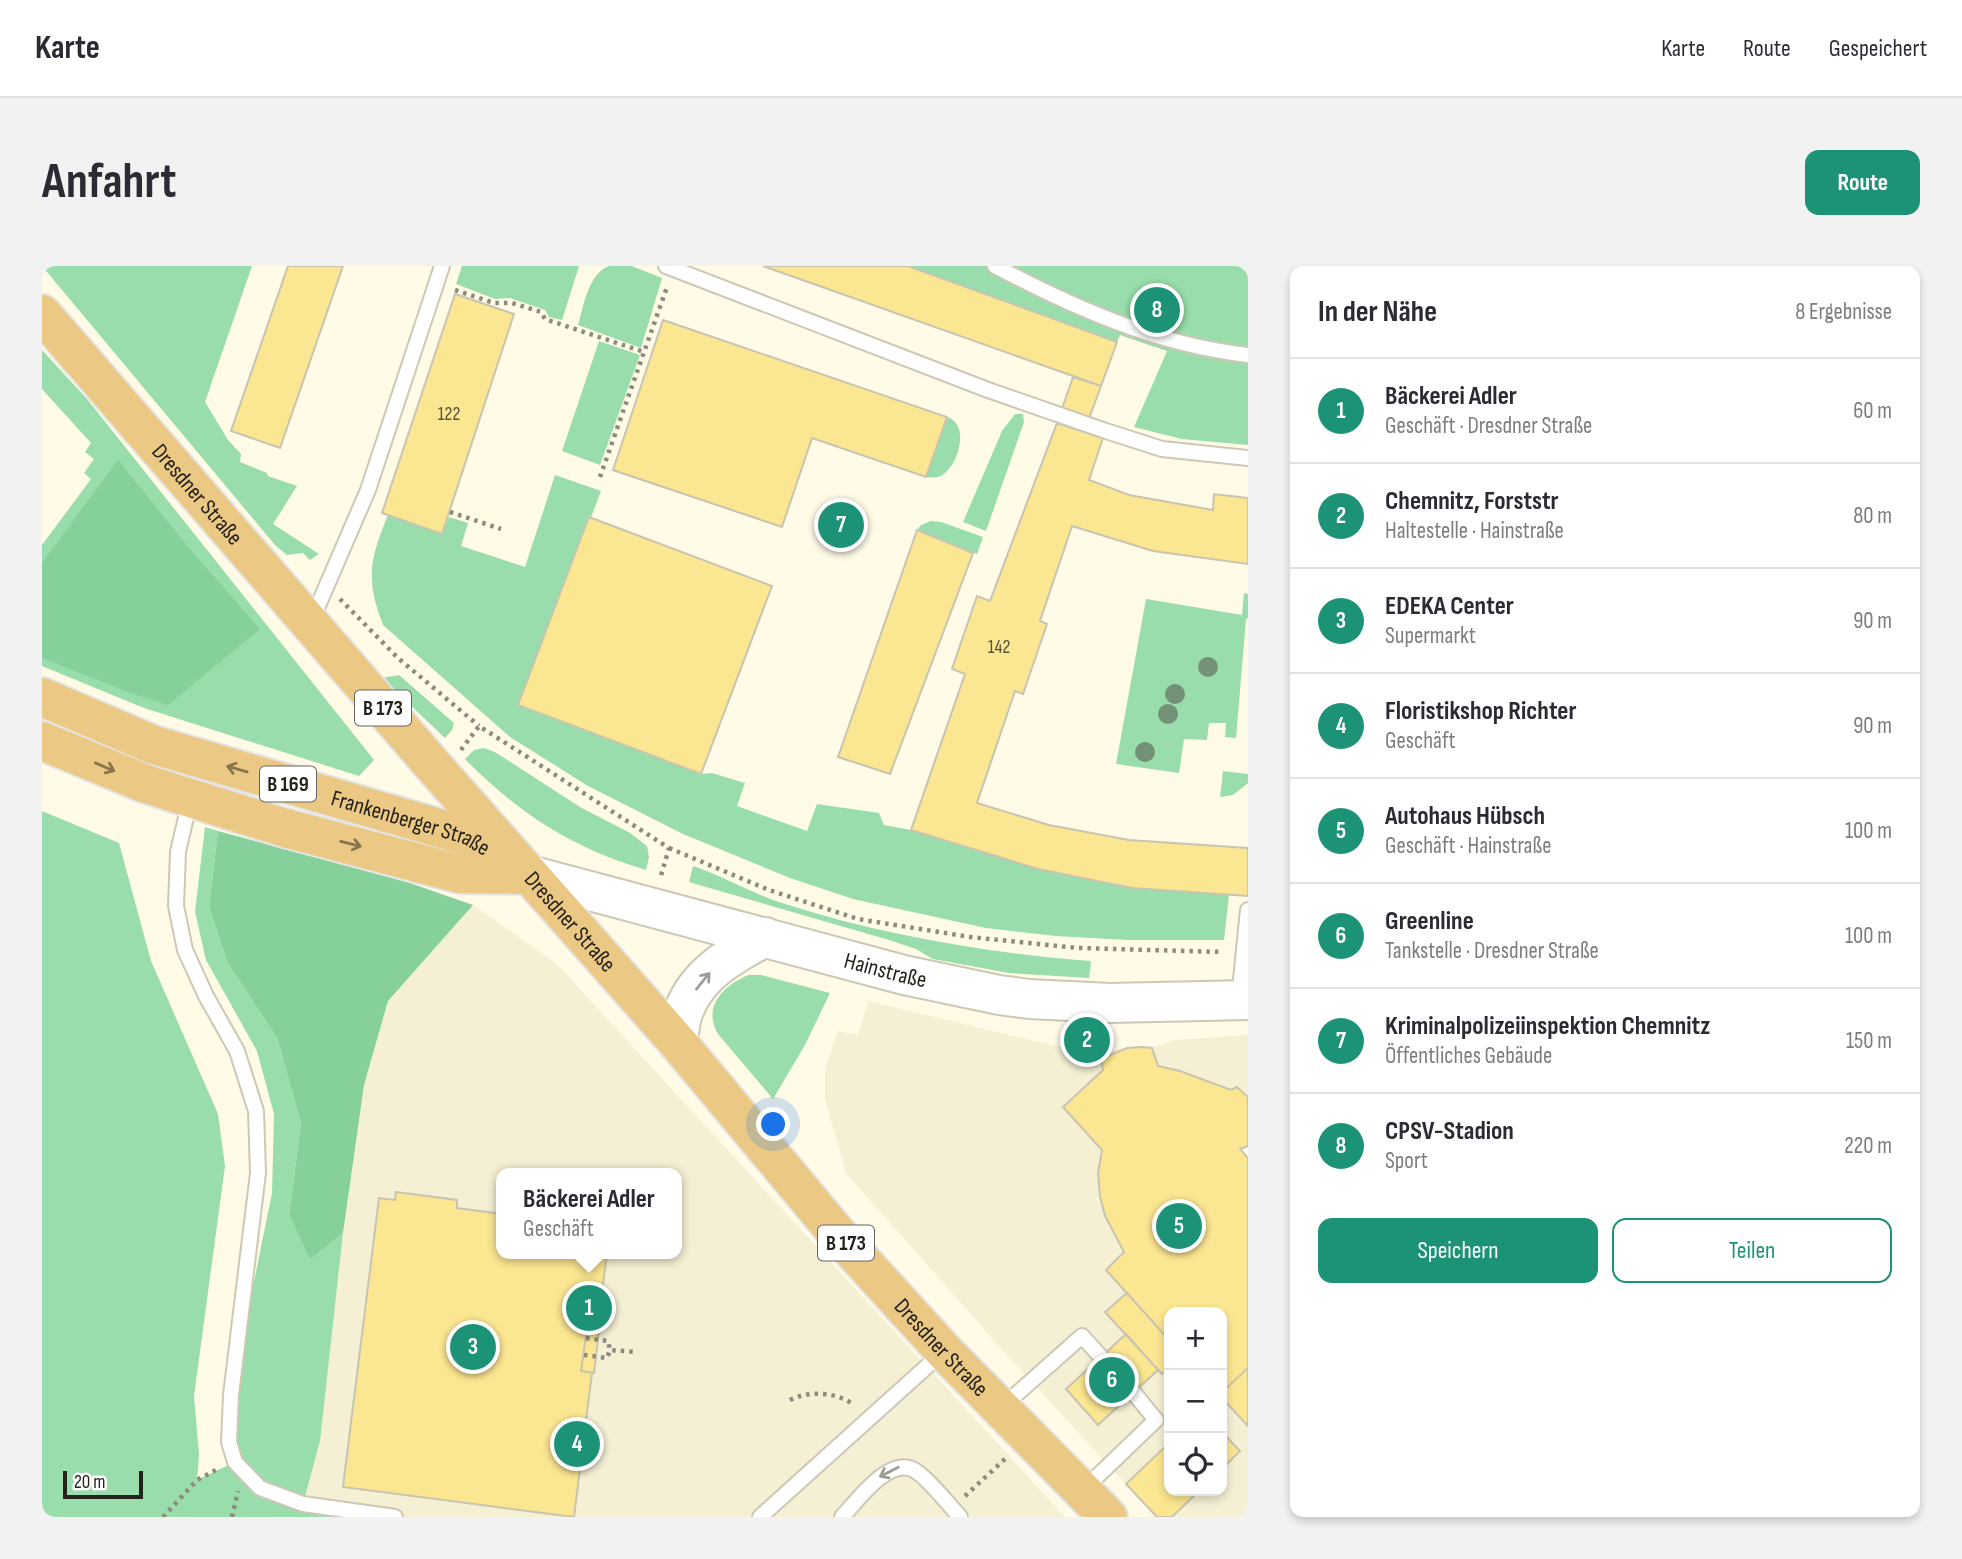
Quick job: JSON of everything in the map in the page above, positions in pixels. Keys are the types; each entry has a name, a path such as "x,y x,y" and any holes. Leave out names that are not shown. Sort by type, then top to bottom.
{"main road":[{"name":"Dresdner Straße","path":"42,314 442,777 678,1043 840,1237 944,1351 1096,1504"},
{"name":"Frankenberger Straße","path":"42,697 153,745 466,836 530,875"},
{"name":"Frankenberger Straße","path":"42,741 146,784 285,828 460,874 530,875"},
{"name":"Hainstraße","path":"530,875 904,975 1029,999 1110,1003 1243,1001"},
{"path":"678,1043 682,1013 701,982 713,968 765,937"}],"lane":[{"path":"311,623 368,490 442,266"},
{"path":"995,266 1037,288 1146,334 1248,355"},
{"path":"670,267 988,390 1106,431 1163,449 1248,458"},
{"path":"190,798 178,852 176,906 185,950 206,996 237,1051 256,1111 258,1173 231,1395 229,1442 235,1462 260,1488 303,1504 395,1517"},
{"path":"1243,1001 1248,910"},
{"path":"1000,1408 1082,1336 1101,1357"},
{"path":"761,1517 944,1351"},
{"path":"1096,1504 1156,1420 1133,1392"},
{"path":"842,1517 883,1474 902,1466 915,1470 960,1517"}],"path":[{"path":"600,477 644,352 670,267"},
{"path":"436,283 494,303 512,303 541,312 545,320 644,352"},
{"path":"450,512 500,529"},
{"path":"328,586 398,658 479,726 669,848 769,890 858,919 970,937 1078,948 1244,953"},
{"path":"442,777 479,726"},
{"path":"652,907 669,848"},
{"path":"584,1355 607,1357 610,1350 608,1341 586,1338"},
{"path":"610,1350 637,1352"},
{"path":"790,1400 802,1394 842,1396 871,1418"},
{"path":"966,1495 1028,1437"},
{"path":"163,1517 197,1480 235,1462"}],"shaded area":[{"path":"473,905 556,963 1065,1517 395,1517 303,1504 320,1441 343,1233 364,1085 388,1001"},
{"path":"868,1001 1097,1054 1129,1047 1142,1046 1154,1047 1175,1040 1248,1035 1248,1097 1237,1087 1231,1090 1180,1071 1158,1066 1152,1048 1142,1047 1127,1048 1101,1059 1103,1070 1063,1107 1102,1150 1098,1173 1100,1196 1105,1216 1124,1252 1106,1270 1164,1334 1164,1496 1227,1496 1227,1387 1248,1368 1248,1517 1156,1517 1006,1354 846,1173 825,1098 825,1070 838,1031 858,1035"}],"green space":[{"path":"42,266 252,266 205,402 228,440 241,454 240,462 297,486 273,524 319,554 310,560 303,553 287,555 275,545"},
{"path":"462,266 579,266 562,320 549,317 545,310 510,298 495,299 456,284"},
{"path":"609,266 632,266 662,278 641,348 578,325 592,283 602,270"},
{"path":"908,266 1248,266 1248,445 1182,439 1134,427 1167,351 1120,335 1117,342"},
{"path":"599,341 640,355 600,465 562,451"},
{"path":"42,350 87,399 374,760 359,776 144,708 42,666 42,545 91,479 84,473 94,459 85,452 91,443 42,389"},
{"path":"1015,414 1023,414 1024,422 986,531 963,522 1002,431"},
{"path":"947,417 955,421 959,429 956,458 945,473 938,477 926,477"},
{"path":"118,460 189,548 260,629 168,705 42,658 42,563"},
{"path":"555,475 601,491 519,706 701,774 712,773 745,783 737,806 807,831 817,804 879,813 884,825 911,830 1038,869 1132,888 1229,895 1224,940 1129,940 1056,936 986,928 853,899 790,878 683,834 588,786 510,737 383,625 372,581 374,557 388,515 442,534 449,517 468,523 461,546 525,567"},
{"path":"931,521 983,537 977,554 917,530"},
{"path":"1244,593 1248,594 1248,618 1236,738 1225,737 1226,723 1209,723 1207,740 1184,739 1179,773 1116,764 1146,599 1242,615"},
{"path":"399,675 454,723 445,738 382,678"},
{"path":"484,748 495,752 580,807 630,833 647,846 649,857 646,870 594,851 526,812 465,759 474,750"},
{"path":"1223,771 1248,774 1248,783 1233,795 1220,797"},
{"path":"42,811 119,843 151,961 218,1114 225,1166 194,1396 199,1455 197,1480 235,1462 231,1395 272,1193 274,1114 257,1051 206,960 195,912 205,827 218,831 209,907 227,962 277,1038 301,1123 289,1215 310,1258 343,1233 320,1441 303,1504 395,1517 42,1517"},
{"path":"218,831 410,883 473,905 388,1001 364,1085 343,1233 310,1259 289,1215 301,1123 277,1038 227,962 209,907"},
{"path":"693,866 771,899 857,924 974,948 1091,961 1089,978 1009,973 933,959 916,949 889,940 689,882"},
{"path":"748,975 761,975 830,993 805,1045 773,1099 718,1034 712,1015 723,991"}],"building":[{"path":"288,266 343,266 280,448 231,431"},
{"path":"763,266 908,266 1117,342 1101,386"},
{"path":"455,294 514,314 442,534 382,513"},
{"path":"663,320 947,417 926,477 812,438 782,527 613,470"},
{"path":"1073,377 1101,386 1084,432 1057,423"},
{"path":"1057,423 1103,438 1089,480 1129,495 1213,510 1214,494 1248,498 1248,564 1153,551 1072,526 1040,621 1047,624 1023,694 1015,691 977,803 1049,825 1129,840 1248,848 1248,896 1132,888 1038,869 911,830 965,674 952,669 977,596 990,601"},
{"path":"589,517 772,586 701,774 518,705"},
{"path":"917,530 973,553 890,774 838,757"},
{"path":"1127,1048 1152,1048 1158,1066 1180,1071 1231,1090 1237,1087 1248,1097 1248,1146 1240,1149 1248,1158 1248,1368 1227,1387 1227,1307 1164,1307 1164,1334 1106,1270 1124,1252 1105,1216 1100,1196 1098,1173 1102,1150 1063,1107 1103,1070 1101,1059"},
{"path":"396,1192 457,1200 457,1208 496,1213 496,1259 606,1259 598,1323 588,1322 581,1371 592,1373 574,1517 343,1487 379,1198 395,1200"},
{"path":"1127,1293 1164,1334 1162,1374 1105,1312"},
{"path":"588,1322 600,1323 594,1373 581,1371"},
{"path":"1126,1334 1158,1370 1098,1425 1066,1389"},
{"path":"1248,1368 1248,1426 1227,1403 1227,1387"},
{"path":"1227,1437 1240,1451 1227,1464"},
{"path":"1164,1448 1164,1496 1194,1496 1172,1517 1157,1517 1126,1484"}],"place":[{"name":"CPSV-Stadion","path":"1157,310"},
{"name":"Kriminalpolizeiinspektion Chemnitz","path":"841,525"},
{"name":"Chemnitz, Forststr","path":"1087,1040"},
{"name":"Autohaus Hübsch","path":"1179,1226"},
{"name":"Bäckerei Adler","path":"589,1308"},
{"name":"EDEKA Center","path":"473,1347"},
{"name":"Greenline","path":"1112,1380"},
{"name":"Floristikshop Richter","path":"577,1444"}]}
